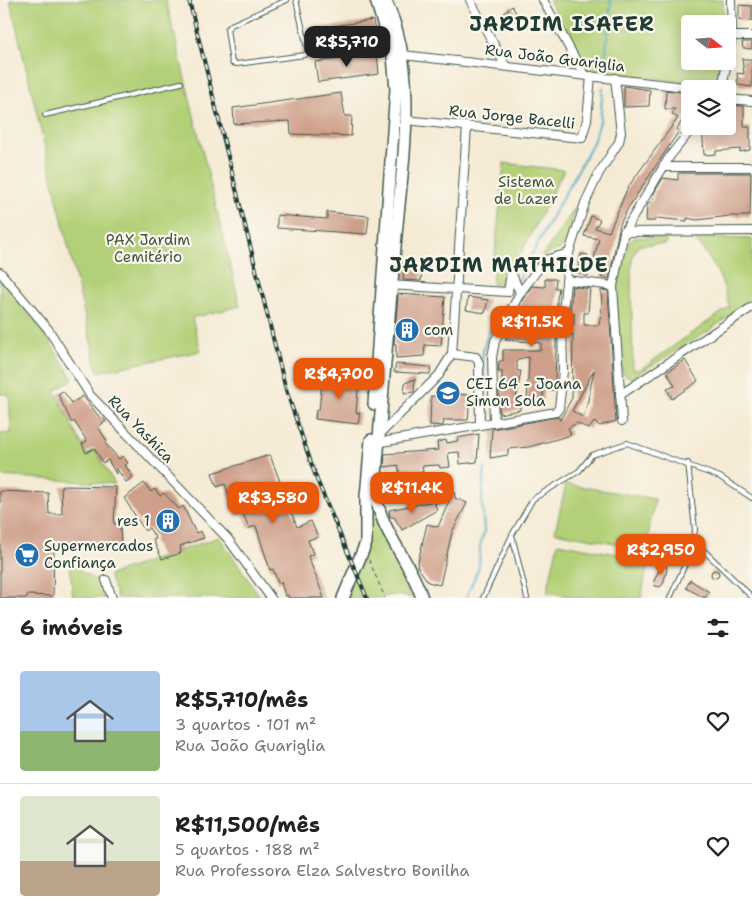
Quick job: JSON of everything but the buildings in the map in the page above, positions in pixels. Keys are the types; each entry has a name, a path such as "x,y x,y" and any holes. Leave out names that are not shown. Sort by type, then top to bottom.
{"main road":[{"path":"376,0 390,42 396,89 390,285"},
{"path":"385,0 398,30 404,55 405,120 376,441 375,488 380,515 417,584 422,598"},
{"path":"390,42 404,55"},
{"path":"343,598 363,551 367,534 366,497 376,441"}],"street":[{"path":"470,0 505,65"},
{"path":"543,0 576,60 587,75"},
{"path":"731,0 731,15"},
{"path":"736,36 752,36"},
{"path":"487,64 494,58 495,47"},
{"name":"Rua João Guariglia","path":"404,55 681,86"},
{"path":"568,73 574,69 576,60"},
{"name":"Rua Jorge Bacelli","path":"405,120 582,138 587,120 587,75"},
{"path":"376,441 556,412 559,408 563,371 562,321 569,253 588,195 599,173 619,142 621,133 615,78"},
{"path":"736,100 752,101"},
{"path":"376,441 439,376 452,354 455,289 468,126"},
{"path":"622,421 612,286 624,232 663,167 687,135"},
{"path":"663,167 752,167"},
{"path":"624,232 752,231"},
{"path":"494,422 492,358 495,340 520,293 545,260 569,253"},
{"name":"Rua Yashica","path":"0,272 48,329 90,395 228,539 271,598"},
{"path":"390,285 508,292 511,272 520,293"},
{"path":"566,280 612,286"},
{"path":"620,395 752,307"},
{"path":"452,354 476,357 479,363 480,425"},
{"path":"106,580 112,598"}],"lane":[{"path":"287,0 231,25 227,29 232,63 237,64 305,55 308,52 296,0"},
{"path":"44,116 182,83"},
{"path":"483,598 512,534 534,499 579,471 592,455 619,444 627,442 688,463 720,477 752,498"},
{"path":"670,598 691,551 695,530 688,463"},
{"path":"512,534 527,598"},
{"path":"693,540 752,597"}],"path":[{"path":"363,551 366,553 385,598"}],"green space":[{"name":"PAX Jardim Cemitério","path":"10,0 166,0 240,306 192,318 201,351 98,372"},
{"path":"549,0 723,0 723,15 681,15 681,70 719,70 716,80 681,80 681,82 586,70"},
{"name":"Sistema de Lazer","path":"504,163 564,170 504,286 492,284"},
{"name":"Sistema de Lazer","path":"575,208 568,240 560,249 542,256"},
{"path":"636,237 666,238 666,244 639,245 633,255 631,273 633,370 641,369 729,307 724,288 716,270 706,253 693,238 752,239 752,300 710,330 631,378 622,373 616,299 620,260 626,246"},
{"path":"0,279 43,331 73,379 55,391 87,455 95,450 115,484 0,476 0,434 11,433 9,394 0,394"},
{"path":"566,484 655,499 646,549 555,532"},
{"path":"369,497 418,598 393,595 377,598 346,598 355,576"},
{"path":"219,537 261,598 117,598 109,575"},
{"path":"558,543 649,560 641,598 580,598 547,592"},
{"path":"70,564 95,580 100,578 106,598 73,598"}],"waterway":[{"path":"605,64 611,0"},
{"path":"518,281 592,145 600,122 603,88"},
{"path":"482,364 486,340 505,304"},
{"path":"483,368 485,408"},
{"path":"466,598 479,567 480,546 484,532 482,500 485,468"}],"railway":[{"path":"189,0 286,390 317,480 367,598"}],"place":[{"name":"com","path":"407,330"},
{"name":"CEI 64 - Joana Simon Sola","path":"448,393"},
{"name":"res 1","path":"168,521"},
{"name":"Supermercados Confiança","path":"27,555"}],"district":[{"name":"JARDIM ISAFER","path":"562,24"},
{"name":"JARDIM MATHILDE","path":"499,265"}]}
